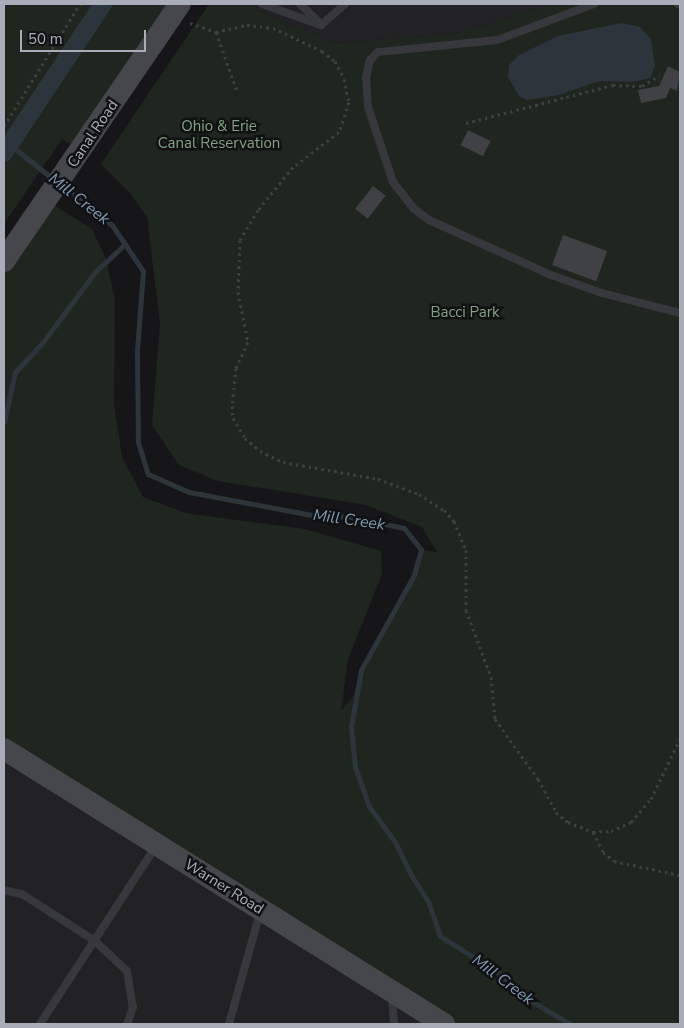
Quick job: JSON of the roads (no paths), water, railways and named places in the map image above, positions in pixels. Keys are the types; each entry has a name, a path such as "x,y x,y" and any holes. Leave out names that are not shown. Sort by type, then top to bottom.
{"main road":[{"name":"Canal Road","path":"4,262 92,137 184,12"},
{"name":"Warner Road","path":"4,749 444,1024"}],"lane":[{"path":"262,4 321,24"},
{"path":"300,4 321,24"},
{"path":"321,24 345,4"},
{"path":"594,4 497,40 378,52 370,60 366,78 368,107 394,182 413,208 429,220 551,275 602,293 680,313"},
{"path":"40,1024 157,845"},
{"path":"4,890 22,894 95,941 127,971 133,1007 127,1024"},
{"path":"229,1024 261,910"},
{"path":"392,992 394,1024"}],"waterway":[{"path":"4,153 103,4"},
{"name":"Mill Creek","path":"4,140 53,179"},
{"name":"Mill Creek","path":"62,186 112,225 143,271 137,351 138,442 148,474 189,492 312,515 352,517 404,528 421,550 414,575 361,670 351,727 355,767 369,806 395,842 411,875 428,901 440,936 500,974 521,995 570,1024"},
{"path":"4,422 15,372 43,342 95,272 125,244"}],"park label":[{"name":"Ohio & Erie Canal Reservation","path":"219,134"},
{"name":"Bacci Park","path":"465,313"}]}
